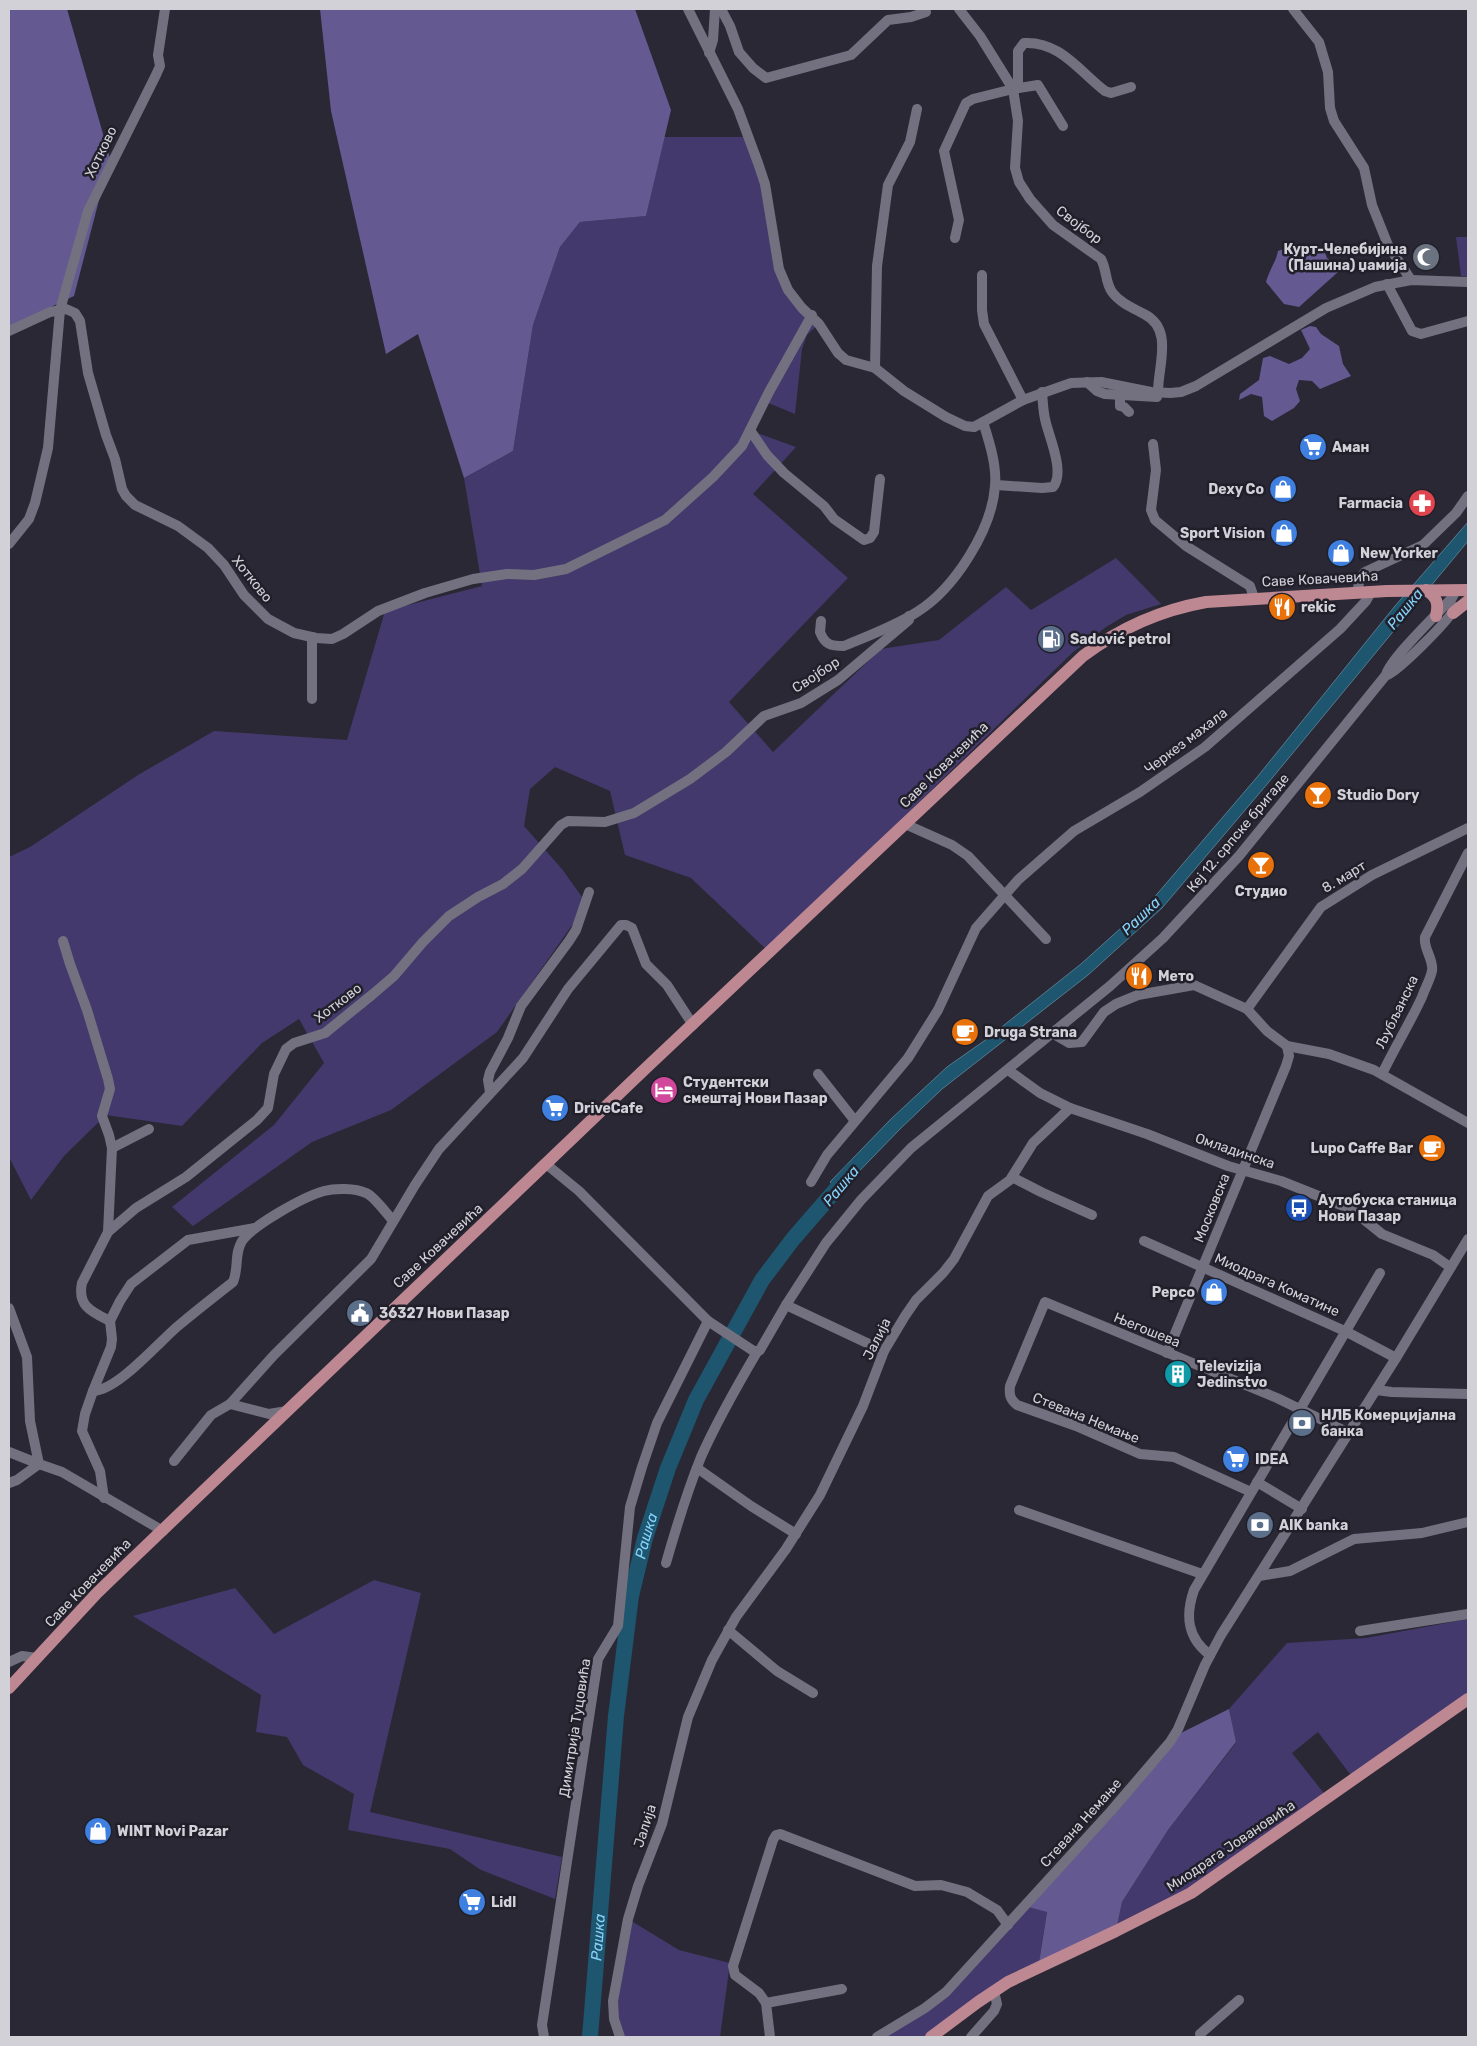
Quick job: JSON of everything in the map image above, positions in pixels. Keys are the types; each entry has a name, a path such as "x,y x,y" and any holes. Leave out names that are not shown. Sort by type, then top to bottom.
{"main road":[{"path":"1426,590 1435,597 1437,610"},
{"name":"Саве Ковачевића","path":"9,1688 97,1593 286,1411 1068,668 1095,646 1122,631 1172,609 1206,602 1387,591 1462,590"},
{"path":"1453,613 1468,601"},
{"name":"Миодрага Јовановића","path":"931,2037 994,1990 1191,1893 1468,1699"}],"street":[{"name":"Хотково","path":"9,544 29,519 36,504 48,448 60,310 88,211 160,66 158,55 166,9"},
{"path":"688,9 738,109 765,184 776,255 782,279 796,301 812,315 838,353 846,360 876,368 904,391 957,423 970,427 983,422 1022,400 1063,385 1101,382 1170,394"},
{"path":"709,53 714,40 715,9"},
{"path":"721,9 730,26 738,52 753,68 766,78 851,54 888,20 910,17 926,12"},
{"name":"Својбор","path":"959,9 1016,88"},
{"path":"1293,9 1319,42 1328,72 1330,108 1334,121 1364,168 1372,204 1388,245 1411,280"},
{"name":"Својбор","path":"1131,87 1111,93 1104,91 1067,57 1051,47 1024,43 1018,51 1016,168 1019,182 1053,225 1101,259 1107,285 1116,297 1150,317 1159,326 1163,339 1158,376 1158,392"},
{"path":"955,238 958,220 944,152 966,103 974,99 1016,88 1038,85 1063,126"},
{"path":"876,368 877,266 888,184 910,142 917,109"},
{"path":"982,275 984,324 1022,400"},
{"path":"1087,382 1101,392 1120,396 1156,397 1181,392 1196,386 1326,308 1374,287 1411,280 1468,282"},
{"path":"1387,284 1412,331 1421,334 1468,321"},
{"name":"Хотково","path":"60,310 66,309 75,313 80,321 88,373 115,459 122,489 126,496 135,505 178,526 208,548 224,565 244,595 268,619 294,633 312,637 332,639 344,634 378,611 425,593 473,579 507,574 534,575 566,569 665,520 712,477 742,446 750,430"},
{"path":"9,331 50,312 60,310"},
{"path":"812,315 750,430 767,455 784,473 824,506 843,527 864,540 870,538 874,532 880,479"},
{"path":"996,485 1049,488 1055,485 1057,470 1046,422 1042,392"},
{"path":"1120,396 1120,406 1129,412"},
{"name":"Својбор","path":"821,621 820,632 828,644 844,646 910,616 931,602 969,557 983,531 996,485 991,451 983,422"},
{"name":"Саве Ковачевића","path":"1153,444 1156,470 1150,510 1155,520 1161,527 1186,546 1250,586 1254,598"},
{"path":"1357,593 1360,578 1365,572 1423,545 1456,513 1468,496"},
{"path":"1453,613 1456,599 1462,590"},
{"name":"Кеј 12. српске бригаде","path":"1386,676 1387,670 1437,610 1462,590"},
{"name":"Черкез махала","path":"811,1182 827,1155 908,1058 938,1010 976,928 1018,880 1074,831 1140,792 1205,747 1340,629 1366,601 1371,592"},
{"name":"Кеј 12. српске бригаде","path":"697,1468 752,1350 764,1345 786,1305 826,1243 862,1200 911,1148 947,1117 1008,1070 1142,957 1186,915 1238,856 1386,676 1401,666 1453,613"},
{"name":"Својбор","path":"656,800 690,779 726,752 764,716 801,703 838,680 909,620 910,616"},
{"path":"312,637 312,699"},
{"name":"Хотково","path":"108,1232 136,1208 186,1176 263,1114 268,1108 274,1074 286,1049 294,1043 325,1033 346,1016 394,976 423,942 449,916 478,897 503,884 522,869 561,825 568,821 606,822 634,813 656,800"},
{"path":"905,824 952,845 968,856 1046,939"},
{"name":"8. март","path":"1247,1009 1321,907 1372,875 1468,828"},
{"name":"Љубљанска","path":"1382,1074 1397,1044 1410,1024 1429,980 1432,965 1425,945 1425,937 1452,888 1468,853"},
{"path":"490,1092 488,1080 490,1072 522,1006 576,930 589,892"},
{"path":"174,1461 211,1415 230,1404 274,1355 371,1259 439,1149 523,1058 568,989 621,925 626,924 632,928 646,964 667,985 694,1025"},
{"path":"63,941 87,1010 110,1089 102,1116 112,1148 108,1232 82,1283 80,1291 81,1300 91,1312 110,1321"},
{"path":"1052,1033 1069,1043 1082,1042 1109,1008 1131,997 1194,985 1247,1009 1267,1031 1287,1046 1349,1060 1382,1074 1468,1123"},
{"name":"Московска","path":"1167,1353 1288,1061 1289,1052 1287,1046"},
{"name":"Омладинска","path":"1008,1070 1040,1093 1070,1108 1242,1170 1281,1181 1351,1209 1382,1234 1432,1255 1450,1267"},
{"path":"818,1074 855,1121"},
{"name":"Јалија","path":"620,2037 614,2019 613,2001 628,1919 640,1879 662,1824 693,1702 712,1660 751,1594 796,1534 820,1495 842,1453 863,1406 884,1351 913,1305 954,1259 988,1196 1012,1177 1033,1143 1070,1108"},
{"path":"112,1148 149,1128"},
{"path":"546,1164 579,1191 708,1321 752,1350"},
{"path":"1012,1177 1040,1192 1092,1214"},
{"path":"93,1390 100,1391 125,1375 177,1327 233,1282 237,1251 243,1240 256,1228 293,1205 324,1191 344,1189 367,1193 393,1221"},
{"path":"104,1498 100,1471 82,1431 85,1414 93,1390 111,1347 110,1321 131,1284 188,1240 256,1228"},
{"name":"Стевана Немање","path":"878,2037 941,1997 1111,1811 1170,1742 1183,1718 1210,1655 1396,1358 1468,1239"},
{"name":"Миодрага Коматине","path":"1144,1241 1347,1332 1396,1358"},
{"path":"1210,1655 1198,1646 1189,1621 1188,1612 1191,1598 1202,1574 1299,1409 1347,1332 1380,1273"},
{"name":"Стевана Немање","path":"1045,1302 1010,1386 1009,1395 1016,1405 1076,1426 1140,1454 1174,1458 1251,1492"},
{"name":"Његошева","path":"1045,1302 1299,1409 1349,1433"},
{"path":"786,1305 884,1351"},
{"path":"9,1308 27,1357 30,1421 39,1464"},
{"name":"Димитрија Туцовића","path":"544,2037 542,2025 598,1659 618,1626 630,1507 657,1423 708,1321"},
{"path":"1376,1390 1399,1393 1468,1394"},
{"path":"230,1404 270,1414 286,1411"},
{"path":"9,1452 62,1472 163,1531"},
{"path":"9,1484 39,1464"},
{"path":"666,1563 697,1468 744,1502 796,1534"},
{"path":"1257,1482 1302,1509"},
{"path":"1019,1510 1202,1574"},
{"path":"1259,1576 1290,1570 1354,1539 1422,1533 1468,1522"},
{"path":"1360,1631 1468,1614"},
{"path":"728,1630 777,1671 813,1693"},
{"path":"9,1662 22,1656 37,1658"},
{"path":"770,2037 766,2003 759,1993 735,1976 733,1966 776,1835 780,1834 915,1886 941,1885 967,1892 997,1910 1008,1925"},
{"path":"766,2003 842,1989"},
{"path":"972,2037 994,2011 997,2004 994,1990"},
{"path":"1200,2034 1239,2000"}],"shaded area":[{"path":"9,9 67,9 110,158 74,296 9,327"},
{"path":"320,9 635,9 671,110 646,216 580,222 560,247 533,325 513,451 464,478 418,334 386,354 331,111"},
{"path":"664,137 748,137 758,163 779,269 819,324 807,335 802,349 795,414 766,402 754,432 796,447 753,494 848,578 729,702 773,752 881,649 939,640 1006,587 1031,610 1116,558 1161,604 1126,615 1106,627 1072,653 767,950 691,878 625,855 610,791 555,767 530,789 524,826 562,869 587,904 497,1032 391,1110 312,1142 193,1226 172,1207 274,1125 324,1063 299,1019 262,1043 182,1126 106,1115 64,1156 31,1200 9,1157 9,857 30,847 138,775 214,731 347,740 385,611 482,586 464,478 513,451 533,325 560,247 580,222 646,216"},
{"path":"1456,237 1468,237 1468,277 1461,276"},
{"path":"1289,247 1325,253 1327,258 1337,267 1338,272 1299,307 1284,304 1266,282 1278,251"},
{"path":"1310,326 1316,327 1321,334 1339,346 1343,364 1351,376 1320,389 1312,381 1299,380 1296,389 1300,401 1294,408 1272,421 1264,416 1262,397 1251,394 1239,400 1240,394 1259,380 1263,358 1270,356 1289,364 1302,358 1310,349 1301,330"},
{"path":"374,1580 421,1593 370,1812 562,1857 555,1899 481,1870 450,1849 348,1830 354,1794 303,1765 287,1737 256,1732 261,1695 133,1616 235,1588 274,1634"},
{"path":"1468,1619 1468,1699 1353,1778 1318,1732 1292,1753 1327,1797 1244,1857 1116,1931 1122,1902 1168,1830 1236,1743 1229,1709 1287,1643 1366,1638"},
{"path":"1229,1709 1236,1742 1168,1830 1122,1902 1116,1931 1038,1969 1047,1912 1025,1906 1173,1737"},
{"path":"1025,1906 1047,1911 1038,1969 931,2037 877,2037 925,2008"},
{"path":"628,1919 679,1950 730,1963 720,2037 620,2037 614,2019"}],"water":[{"path":"1468,522 1468,541 1162,908 1088,975 942,1089 840,1191 830,1182 891,1119 947,1067 984,1041 1081,964 1152,900 1258,776 1395,606"}],"waterway":[{"name":"Рашка","path":"590,2037 616,1716 631,1596 645,1538 668,1468 696,1400 762,1280 793,1239 852,1171"}],"place":[{"name":"Курт-Челебијина (Пашина) џамија","path":"1426,257"},
{"name":"Аман","path":"1313,447"},
{"name":"Dexy Co","path":"1283,489"},
{"name":"Farmacia","path":"1422,503"},
{"name":"Sport Vision","path":"1284,533"},
{"name":"New Yorker","path":"1341,553"},
{"name":"rekic","path":"1282,607"},
{"name":"Sadović petrol","path":"1051,639"},
{"name":"Studio Dory","path":"1318,795"},
{"name":"Студио","path":"1261,865"},
{"name":"Мето","path":"1139,976"},
{"name":"Druga Strana","path":"965,1032"},
{"name":"Студентски смештај Нови Пазар","path":"664,1090"},
{"name":"DriveCafe","path":"555,1108"},
{"name":"Lupo Caffe Bar","path":"1432,1148"},
{"name":"Аутобуска станица Нови Пазар","path":"1299,1208"},
{"name":"Pepco","path":"1214,1292"},
{"name":"36327 Нови Пазар","path":"360,1313"},
{"name":"Televizija Jedinstvo","path":"1178,1374"},
{"name":"НЛБ Комерцијална банка","path":"1302,1423"},
{"name":"IDEA","path":"1236,1459"},
{"name":"AIK banka","path":"1260,1525"},
{"name":"WINT Novi Pazar","path":"98,1831"},
{"name":"Lidl","path":"472,1902"}]}
